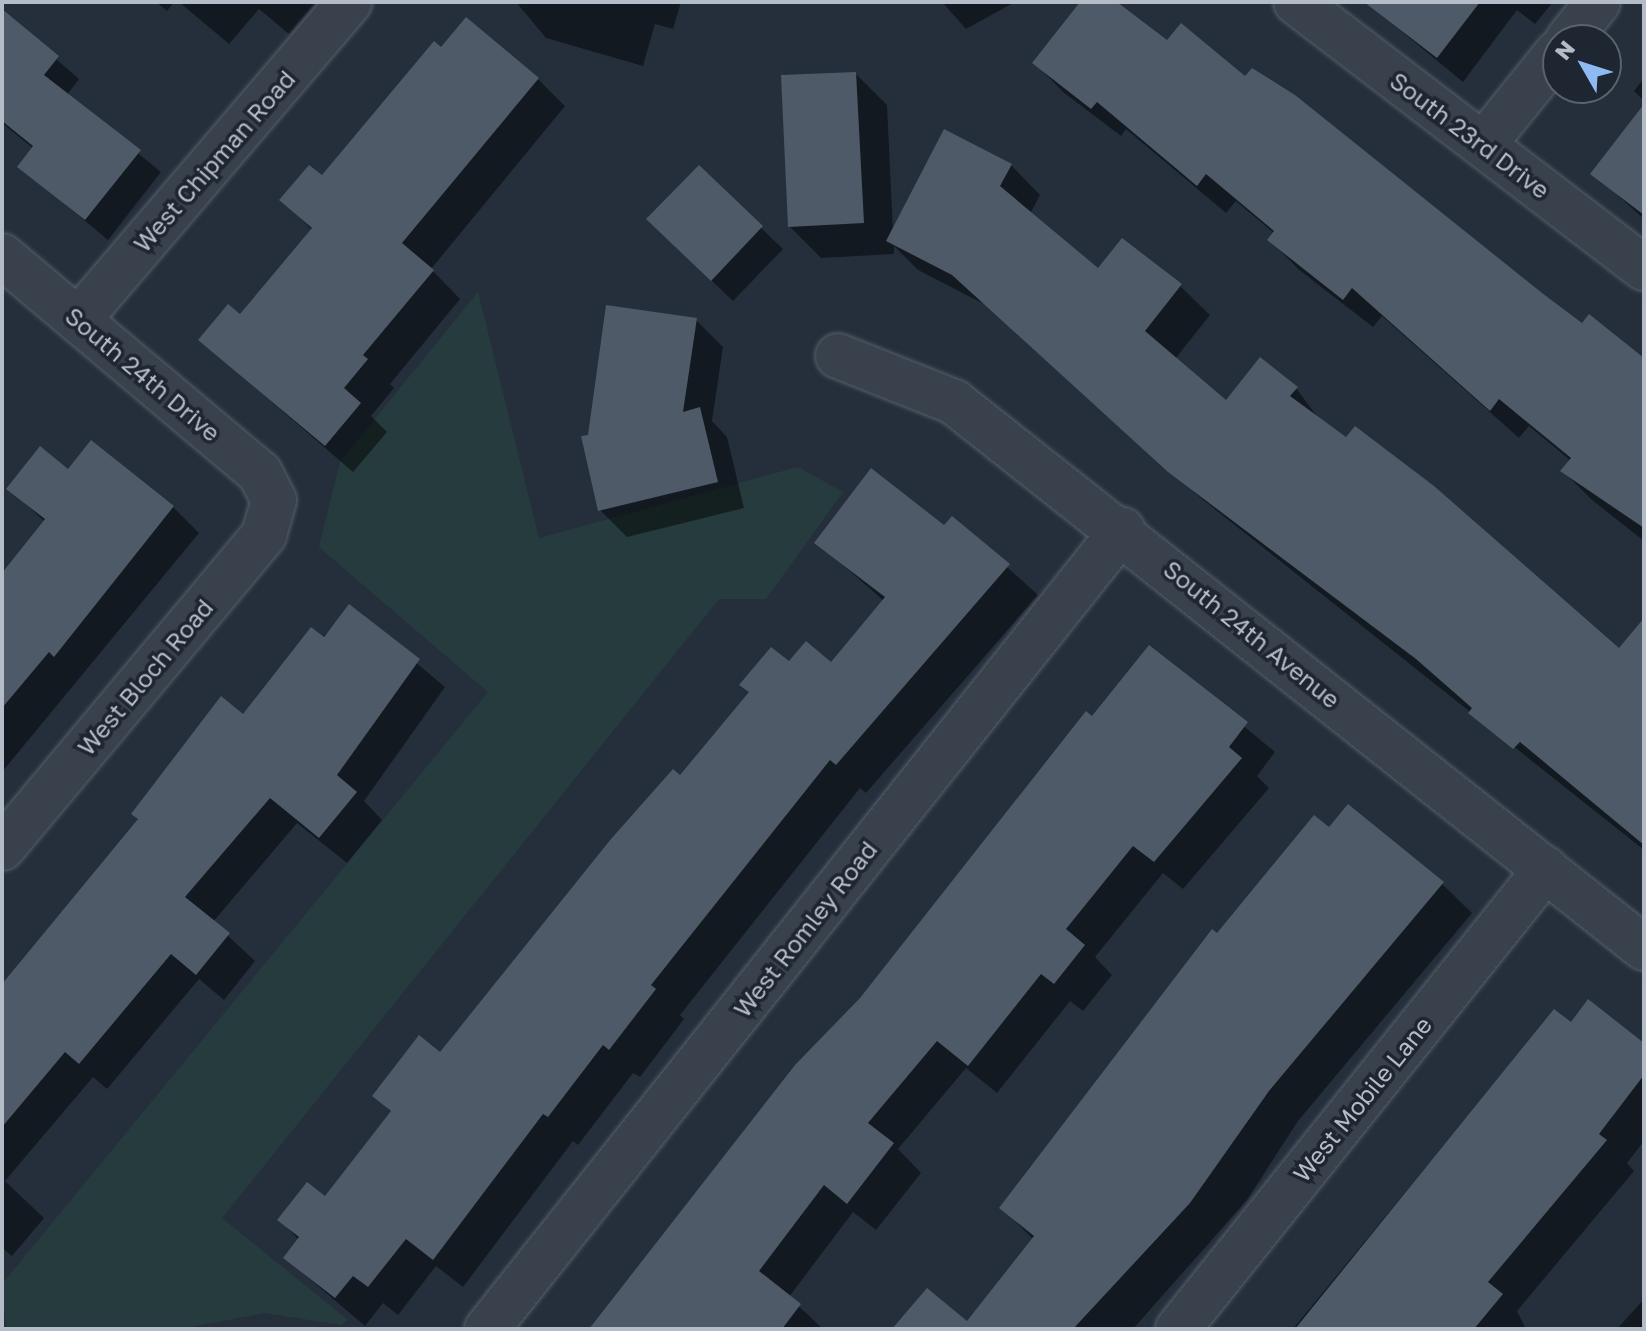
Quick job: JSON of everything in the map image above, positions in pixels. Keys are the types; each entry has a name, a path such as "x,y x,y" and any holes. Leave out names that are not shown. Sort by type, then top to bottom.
{"street":[{"name":"West Chipman Road","path":"78,320 350,2"},
{"name":"South 23rd Drive","path":"1296,2 1644,268"},
{"path":"1581,24 1598,2"},
{"path":"1483,145 1542,72"},
{"name":"South 24th Drive","path":"2,256 260,473 274,500"},
{"name":"South 24th Avenue","path":"838,356 954,402 1122,530 1644,948"},
{"name":"West Bloch Road","path":"2,848 264,535 274,500"},
{"name":"West Romley Road","path":"487,1329 1122,530"},
{"name":"West Mobile Lane","path":"1178,1329 1546,869"}],"green space":[{"path":"478,292 539,538 798,467 843,492 766,599 719,599 222,1218 348,1320 341,1325 265,1313 180,1329 6,1329 2,1284 488,692 319,547 340,462"}],"building":[{"path":"1080,2 1117,2 1167,40 1181,23 1245,76 1252,68 1295,95 1542,293 1582,323 1589,314 1644,358 1644,528 1560,471 1571,458 1499,399 1490,411 1352,288 1343,300 1267,240 1274,231 1206,174 1197,186 1097,102 1091,109 1032,63"},
{"path":"1364,2 1480,2 1437,58"},
{"path":"2,9 59,56 44,75 141,150 85,220 17,167 33,146 2,121"},
{"path":"466,17 539,78 402,243 434,270 363,355 368,359 344,388 361,403 325,446 198,340 228,304 240,314 312,228 279,200 309,165 322,175 434,41 441,47"},
{"path":"856,72 864,223 788,227 781,75"},
{"path":"1644,104 1644,215 1590,174"},
{"path":"944,129 1012,164 1000,186 1098,268 1122,238 1182,284 1145,331 1226,400 1260,357 1298,387 1290,396 1346,437 1355,426 1434,486 1619,648 1644,618 1644,845 1520,742 1513,749 1468,713 1472,708 1416,659 1168,472 952,275 886,241"},
{"path":"699,165 763,226 711,281 646,219"},
{"path":"606,305 697,318 683,412 700,407 718,482 598,511 581,436 588,435"},
{"path":"91,440 174,506 54,657 49,652 2,708 2,573 45,519 6,489 40,446 68,469"},
{"path":"871,468 944,525 952,516 1010,564 836,765 830,760 651,985 656,989 609,1050 603,1045 548,1117 543,1114 433,1260 406,1239 368,1287 353,1276 335,1298 283,1258 299,1237 277,1220 307,1182 325,1196 391,1111 372,1096 419,1035 440,1052 611,839 673,769 680,775 749,692 739,685 771,647 789,661 806,641 831,662 885,597 814,543"},
{"path":"349,604 420,659 337,775 357,792 319,838 270,798 185,897 230,933 196,975 171,954 79,1064 65,1052 2,1127 2,984 138,819 131,814 221,696 243,714 311,627 324,637"},
{"path":"1149,645 1248,722 1229,747 1242,758 1154,862 1133,846 1066,929 1085,945 1054,984 1041,974 968,1066 937,1041 868,1123 894,1143 847,1204 824,1185 759,1271 801,1304 782,1329 589,1329 795,1065 860,998 1086,711 1092,716"},
{"path":"1348,804 1444,882 1269,1091 1190,1203 1073,1329 892,1329 927,1288 967,1321 1034,1236 999,1208 1212,929 1217,933 1314,815 1329,827"},
{"path":"1588,999 1644,1043 1644,1075 1599,1134 1607,1140 1488,1282 1503,1294 1474,1329 1295,1329 1554,1009 1571,1022"}]}
